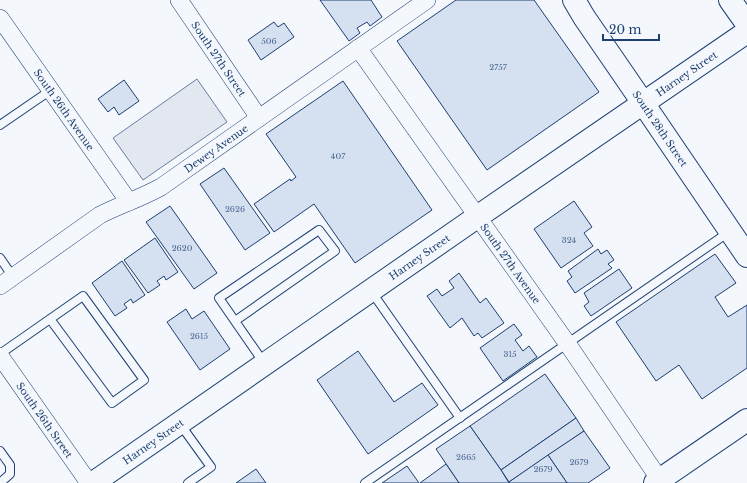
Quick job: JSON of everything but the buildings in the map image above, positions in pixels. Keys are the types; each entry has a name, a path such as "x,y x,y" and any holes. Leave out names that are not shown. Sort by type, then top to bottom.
{"main road":[{"name":"South 28th Street","path":"574,0 584,17 747,256"},
{"path":"730,0 747,24"},
{"name":"Harney Street","path":"93,483 747,32"},
{"path":"658,481 747,420"}],"street":[{"name":"South 27th Street","path":"179,0 259,118"},
{"name":"Dewey Avenue","path":"6,281 100,215 115,207 147,195 161,187 427,0"},
{"name":"South 26th Avenue","path":"0,18 129,202"},
{"name":"South 27th Avenue","path":"358,48 567,343 658,481"},
{"name":"South 26th Street","path":"2,362 89,483"}],"lane":[{"path":"0,125 51,90"},
{"path":"235,321 335,251 319,230 219,298 264,364"},
{"path":"365,483 730,232"},
{"path":"0,258 6,281"},
{"path":"371,290 460,418"},
{"path":"2,362 50,319 83,296 144,380 112,403 50,319"},
{"path":"180,423 211,467 188,483"},
{"path":"0,451 10,465 10,474 0,483"}],"shaded area":[{"path":"197,79 227,122 143,180 113,138"}]}
